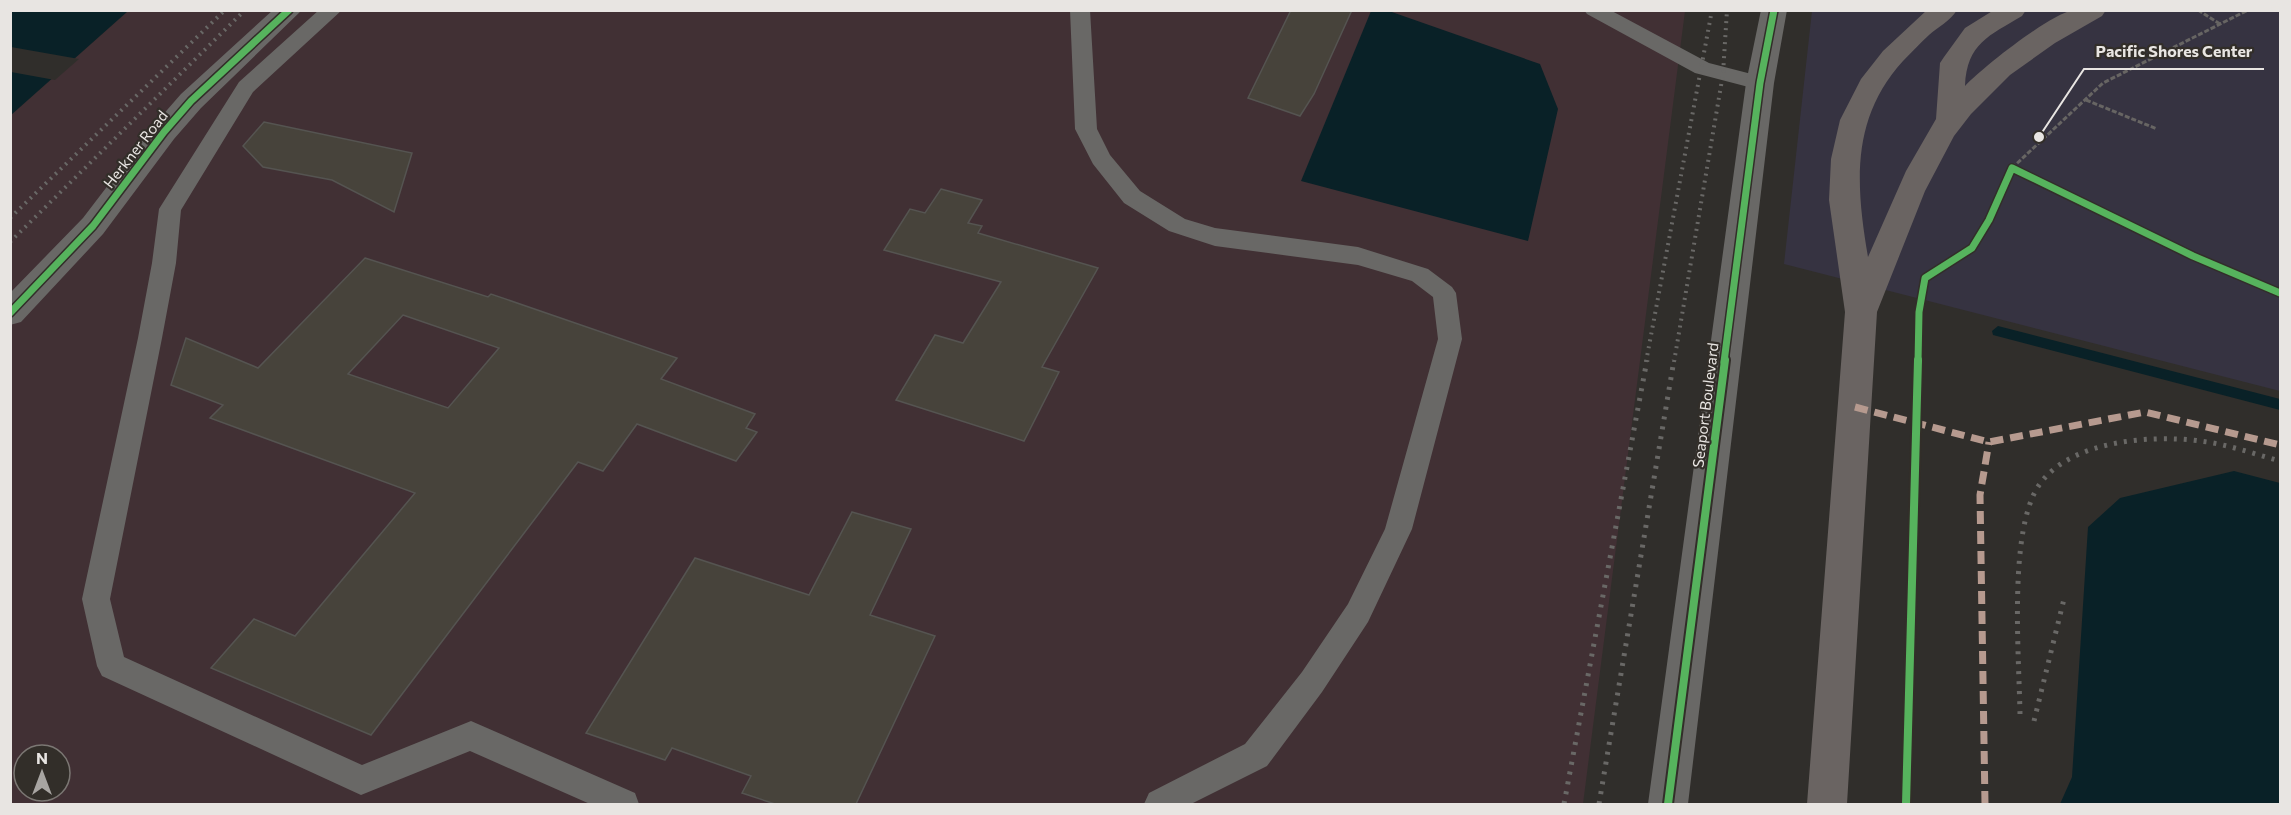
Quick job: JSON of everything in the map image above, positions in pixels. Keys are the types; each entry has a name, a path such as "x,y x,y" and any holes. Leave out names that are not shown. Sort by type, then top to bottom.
{"main road":[{"path":"1827,804 1861,312 1844,200 1845,159 1854,120 1871,85 1892,57 1921,28 1944,10"},
{"path":"1950,122 1953,63 1974,34 2013,10"},
{"path":"1861,312 1930,150 1950,122 1974,94 2028,48 2093,10"}],"street":[{"name":"Herkner Road","path":"10,313 93,226 164,132 191,101 289,10"},
{"name":"Seaport Boulevard","path":"1668,804 1760,83 1774,10"}],"lane":[{"path":"332,10 246,87 170,209 152,327 96,599 112,666 361,780 471,736 624,804"},
{"path":"1080,10 1086,129 1101,159 1132,197 1177,225 1215,237 1358,255 1420,275 1444,293 1450,339 1398,529 1358,613 1312,682 1256,755 1160,804"},
{"path":"1594,10 1702,68 1760,83"}],"path":[{"path":"2198,10 2220,24"},
{"path":"2007,177 2012,168 2103,83 2248,10"},
{"path":"2086,100 2157,129"},
{"path":"2012,168 2022,173"}],"shaded area":[{"path":"128,11 1685,11 1583,804 11,804 11,115"},
{"path":"1812,11 2280,11 2280,391 1784,264"}],"water":[{"path":"11,11 128,11 11,115"},
{"path":"1371,11 1389,11 1540,64 1558,109 1528,241 1301,181"},
{"path":"2234,471 2280,483 2280,804 2060,804 2072,777 2088,527 2120,498"}],"pier":[{"path":"11,47 79,59 55,80 11,72"}],"building":[{"path":"1291,10 1352,10 1314,94 1300,116 1248,98"},
{"path":"264,122 412,153 394,212 332,180 263,167 243,146"},
{"path":"941,189 982,200 968,223 982,226 978,233 1098,268 1042,367 1059,372 1024,441 896,400 935,335 963,343 1001,282 884,250 910,209 925,213"},
{"path":"365,258 488,297 491,294 677,358 661,379 755,414 746,428 757,432 736,461 637,424 603,471 578,462 371,735 211,668 254,619 295,636 415,493 210,418 223,405 171,385 186,338 258,368","holes":["403,315 499,348 448,408 348,374"]},
{"path":"852,512 911,529 870,615 935,636 856,804 775,804 742,793 751,776 672,748 665,760 586,733 695,558 809,595"}],"waterway":[{"path":"1998,331 2280,405"}],"railway":[{"path":"10,218 225,10"},
{"path":"10,242 245,10"},
{"path":"1646,362 1712,10"},
{"path":"1674,362 1723,74 1727,10"},
{"path":"1564,804 1647,360"},
{"path":"1599,804 1674,360"},
{"path":"2020,714 2018,603 2021,544 2033,496 2045,478 2062,463 2083,453 2106,445 2156,439 2210,442 2280,461"},
{"path":"2034,721 2064,599"}],"marked path":[{"path":"1855,407 1989,442 2145,412 2280,445"},
{"path":"1985,804 1980,495 1989,442"}],"cycle path":[{"path":"10,313 93,226 164,132 191,101 289,10"},
{"path":"1668,804 1760,83 1774,10"},
{"path":"1906,804 1919,312 1925,278 1962,257 1972,248 1989,220 2012,168 2193,256 2280,293"}],"place":[{"name":"Pacific Shores Center","path":"2039,137"}]}
